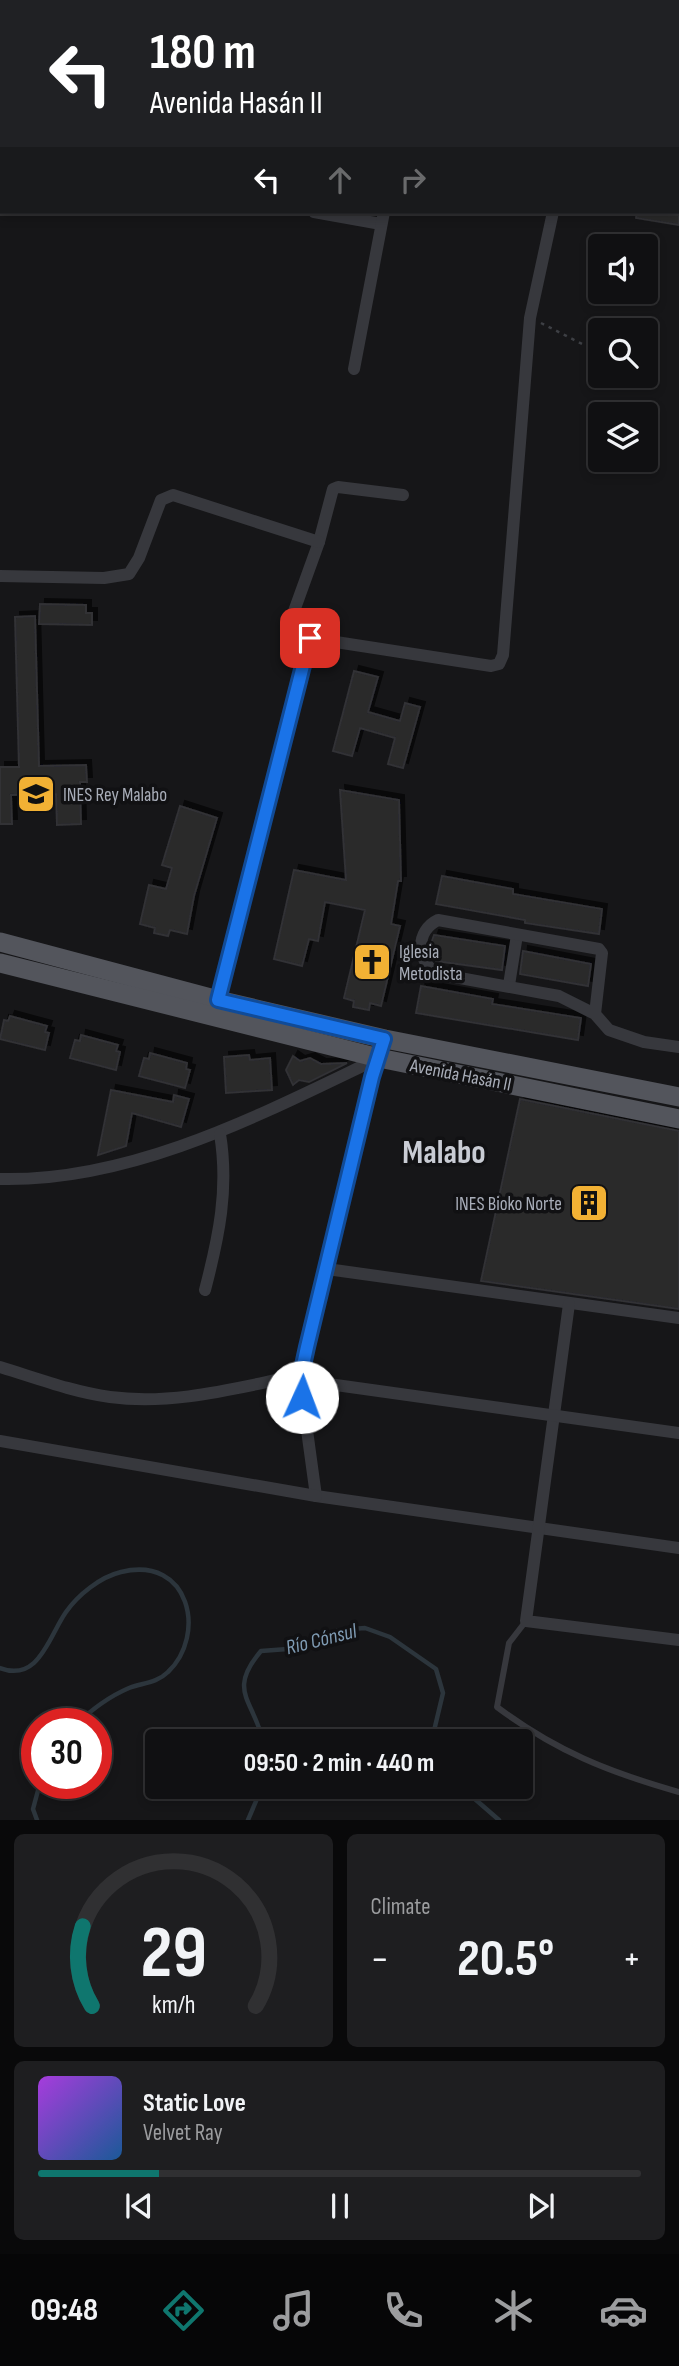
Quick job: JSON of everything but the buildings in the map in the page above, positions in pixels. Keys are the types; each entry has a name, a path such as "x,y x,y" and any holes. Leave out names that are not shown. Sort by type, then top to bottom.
{"main road":[{"name":"Avenida Hasán II","path":"0,942 216,1009"},
{"name":"Avenida Hasán II","path":"0,963 216,1009 679,1119"},
{"name":"Avenida Hasán II","path":"382,1048 679,1097"}],"street":[{"path":"337,214 382,218 354,369"},
{"path":"403,495 338,487 333,489 319,542 289,625 291,632 310,638 491,666 499,664 503,655 530,318 553,214"},
{"path":"0,576 104,578 129,574 139,558 161,500 165,496 173,495 319,542"},
{"path":"216,1009 310,638"},
{"path":"596,1014 601,953 599,949 438,920 431,923 421,950 426,968 438,974 559,996 596,1014 609,1030 644,1042 679,1047"},
{"path":"509,985 517,935"},
{"path":"0,1180 27,1180 114,1164 220,1134 382,1048"},
{"path":"316,1496 300,1379 382,1048"},
{"path":"205,1290 224,1208 224,1161 220,1134"},
{"path":"327,1269 679,1318"},
{"path":"569,1304 526,1621 679,1640"},
{"path":"0,1367 110,1396 183,1397 237,1390 286,1378 554,1413 679,1433"},
{"path":"0,1441 316,1496 679,1548"}],"lane":[{"path":"526,1621 509,1643 497,1707 540,1736 588,1762 621,1776 679,1792"}],"path":[{"path":"530,318 588,347"}],"waterway":[{"name":"Río Cónsul","path":"0,1668 13,1671 34,1663 71,1606 83,1593 105,1578 121,1572 144,1570 163,1575 176,1586 185,1602 187,1638 180,1656 164,1676 129,1688 95,1708"},
{"name":"Río Cónsul","path":"260,1729 244,1686 251,1665 261,1651 301,1648 339,1630 365,1628 390,1637 436,1669 443,1693 434,1729"},
{"name":"Río Cónsul","path":"36,1799 33,1809 37,1820"},
{"name":"Río Cónsul","path":"248,1820 257,1799"},
{"name":"Río Cónsul","path":"475,1799 499,1820"}],"place":[{"name":"INES Rey Malabo","path":"36,794"},
{"name":"Iglesia Metodista","path":"372,962"},
{"name":"INES Bioko Norte","path":"589,1203"}],"district":[{"name":"Malabo","path":"444,1151"}],"route":[{"path":"302,1397 300,1379 307,1347 372,1077 384,1039 218,1000 310,638"}]}
